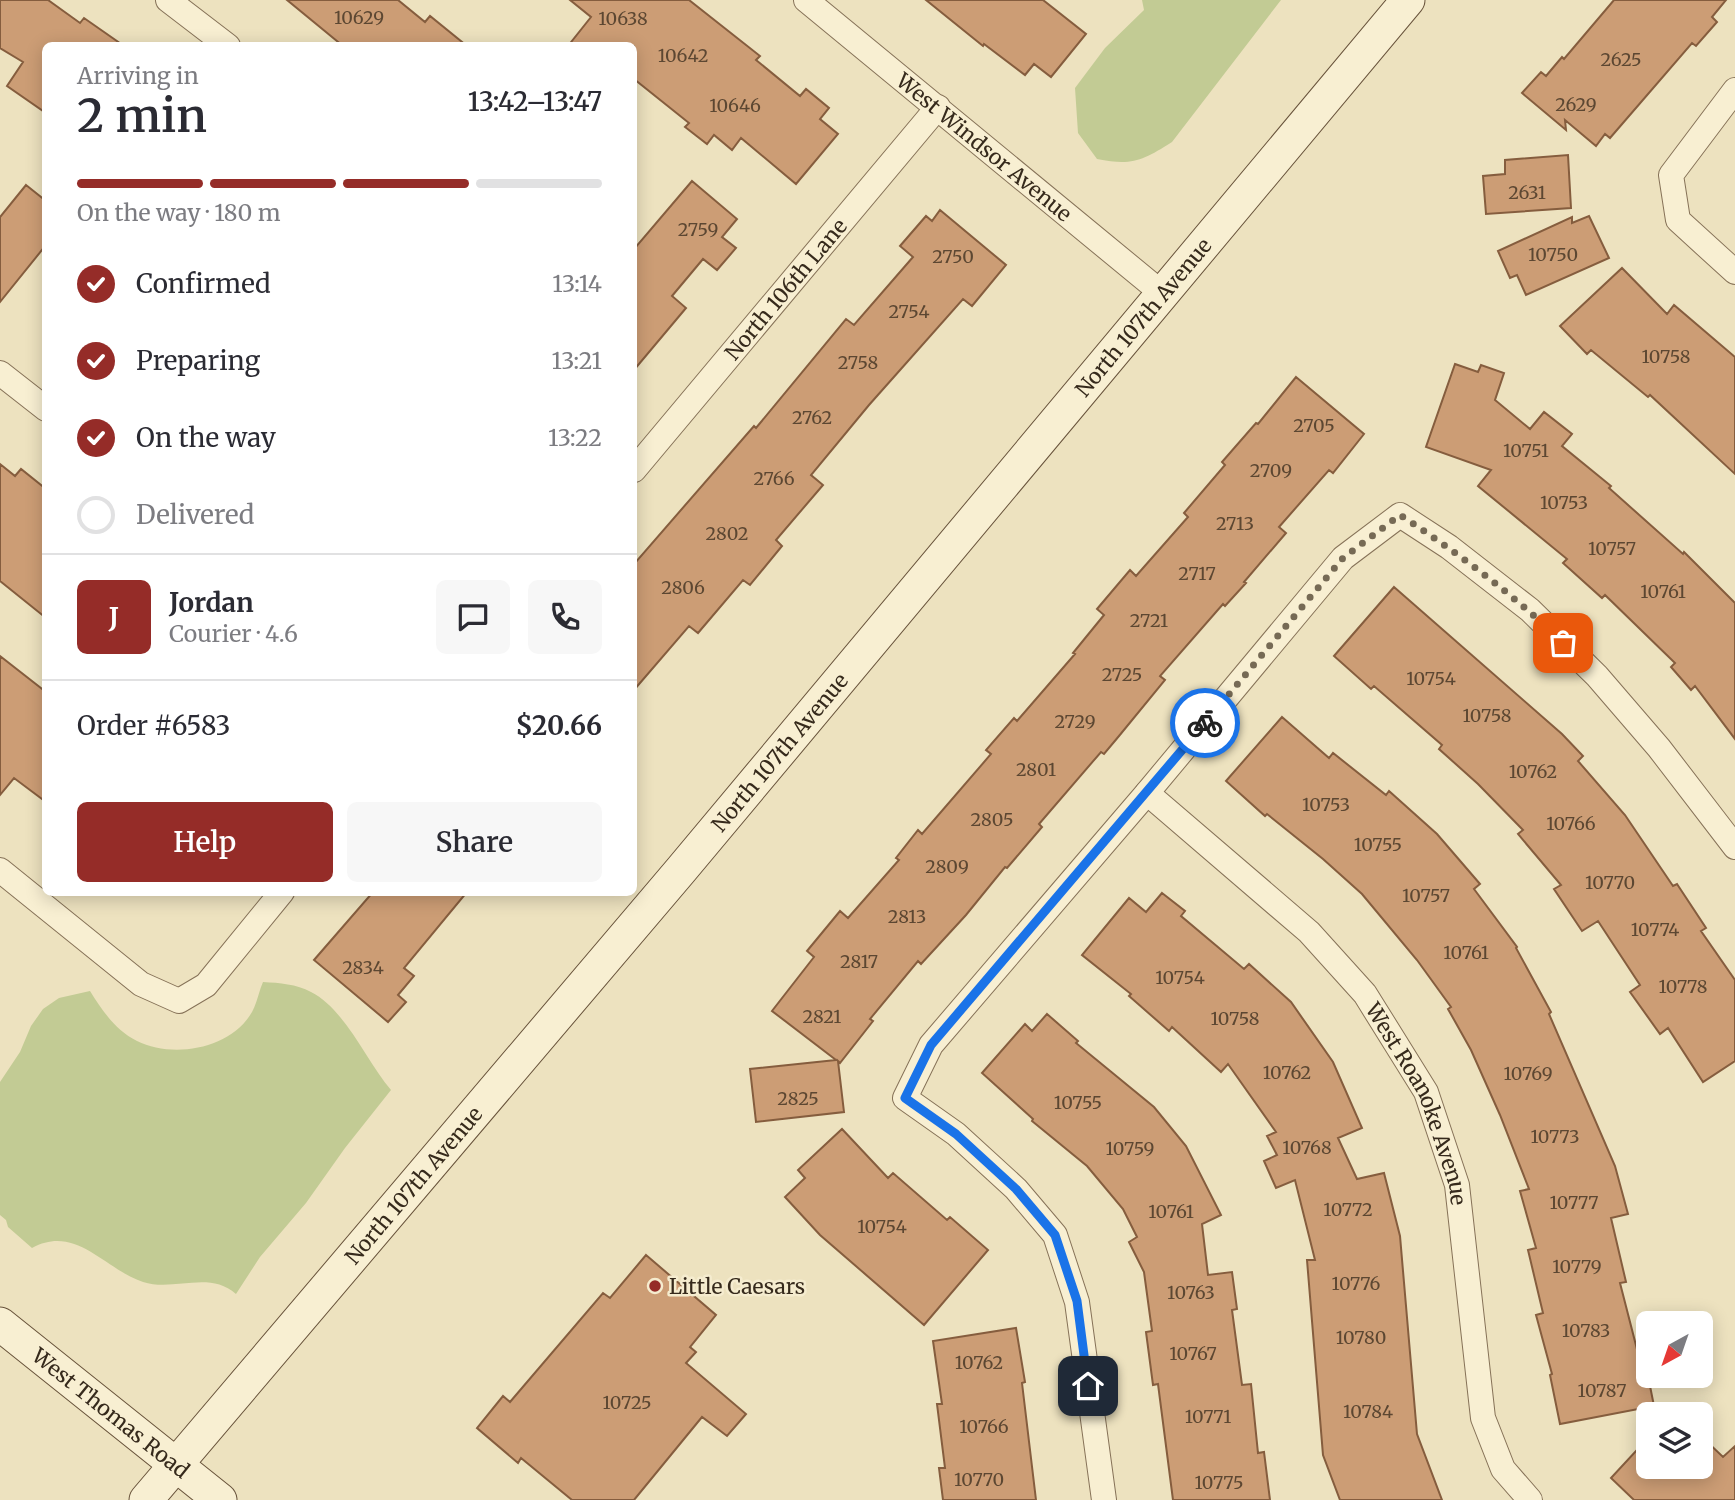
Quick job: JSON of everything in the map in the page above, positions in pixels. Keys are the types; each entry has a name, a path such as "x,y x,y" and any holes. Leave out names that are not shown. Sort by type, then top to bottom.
{"main road":[{"name":"North 107th Avenue","path":"146,1500 681,870 1408,0"},
{"name":"West Thomas Road","path":"0,1324 220,1500"}],"street":[{"path":"168,0 223,42"},
{"name":"West Windsor Avenue","path":"806,0 1163,294"},
{"path":"1735,90 1671,176 1678,220 1735,272"},
{"name":"North 106th Lane","path":"637,466 938,107"},
{"path":"0,373 42,406"},
{"path":"1104,1500 1077,1301 1055,1235 1016,1189 966,1143 905,1098 931,1045 1147,793 1343,558 1400,515 1450,547 1530,610 1597,676 1659,748 1735,847"},
{"name":"West Roanoke Avenue","path":"1147,793 1309,932 1365,994 1426,1092 1457,1185 1483,1418 1503,1469 1530,1500"},
{"path":"0,870 141,984 179,1001 206,985 279,896"}],"green space":[{"path":"1142,0 1281,0 1172,142 1153,154 1128,162 1097,159 1078,133 1075,88 1105,48 1144,10"},
{"path":"263,982 300,987 323,1000 345,1023 391,1090 306,1203 260,1257 236,1294 214,1283 167,1285 143,1282 76,1245 62,1241 48,1242 32,1248 8,1227 6,1220 0,1215 0,1082 43,1009 59,998 90,991 110,1019 137,1041 167,1049 184,1049 216,1042 243,1025 254,1008"}],"building":[{"path":"0,0 48,0 80,23 84,18 118,42 42,42 42,110 7,86 23,62 0,48"},
{"path":"287,0 398,0 425,22 430,16 462,42 338,42"},
{"path":"570,0 689,0 760,56 756,60 800,96 806,89 829,108 820,119 838,134 796,184 741,138 732,150 714,135 707,144 685,127 689,123 637,81 637,42 571,42 591,17"},
{"path":"926,0 1043,0 1086,34 1051,77 1034,64 1025,75 984,44 983,46"},
{"path":"1614,0 1726,0 1712,17 1717,22 1696,46 1692,43 1610,138 1605,134 1596,146 1565,120 1566,130 1522,93 1541,72 1546,76 1562,57 1564,59"},
{"path":"1568,155 1571,208 1486,214 1483,176 1505,174 1505,160"},
{"path":"692,181 737,219 722,237 736,248 717,270 703,259 672,296 686,308 637,366 637,245"},
{"path":"26,185 42,198 42,250 0,302 0,217"},
{"path":"940,210 1006,265 972,306 963,299 811,475 823,485 776,540 782,546 750,585 743,580 698,633 689,626 637,687 637,561 754,426 756,428 846,319 854,325 913,257 900,246 926,216 932,221"},
{"path":"1589,216 1609,258 1526,295 1517,275 1510,278 1498,251 1572,217 1572,223"},
{"path":"1622,268 1667,314 1674,305 1735,357 1735,474 1650,395 1648,397 1591,350 1587,354 1560,326"},
{"path":"1455,364 1478,372 1481,365 1504,373 1495,400 1530,429 1544,412 1572,434 1562,446 1611,486 1609,488 1683,554 1684,552 1735,603 1735,739 1695,686 1691,690 1671,667 1675,663 1605,595 1602,598 1563,563 1567,559 1478,486 1491,470 1426,447"},
{"path":"1296,377 1364,434 1333,473 1329,470 1279,527 1286,533 1244,582 1246,583 1225,606 1223,604 1160,676 1165,680 1104,754 1101,752 1039,824 1042,827 1007,868 1005,867 921,964 918,961 870,1019 873,1021 840,1063 838,1061 844,1112 756,1122 750,1069 836,1060 772,1011 814,957 807,951 840,911 848,918 899,860 896,858 918,830 922,834 991,754 986,750 1014,718 1017,721 1075,654 1073,653 1104,615 1097,609 1130,570 1136,576 1188,517 1184,513 1225,465 1222,462 1256,423 1258,424"},
{"path":"0,464 15,476 21,469 42,486 42,615 0,581"},
{"path":"1394,587 1562,734 1583,756 1578,761 1625,815 1673,886 1677,884 1706,928 1701,931 1735,980 1735,1061 1703,1082 1668,1028 1660,1034 1630,992 1640,985 1598,921 1582,931 1554,889 1561,885 1518,834 1523,830 1439,749 1442,745 1374,686 1371,689 1334,656"},
{"path":"0,656 42,689 42,799 14,778 0,795"},
{"path":"1282,717 1329,758 1333,753 1386,795 1389,791 1437,834 1480,884 1474,889 1517,947 1551,1012 1549,1014 1615,1166 1628,1214 1611,1218 1626,1282 1620,1283 1636,1345 1636,1388 1650,1388 1653,1402 1636,1402 1636,1409 1560,1424 1550,1375 1552,1374 1536,1315 1543,1313 1528,1250 1536,1248 1520,1191 1529,1189 1471,1050 1448,1009 1451,1007 1417,960 1362,894 1226,781"},
{"path":"1162,893 1185,911 1181,916 1244,969 1249,964 1291,1002 1333,1062 1362,1128 1338,1138 1357,1179 1384,1173 1400,1236 1417,1434 1442,1500 1340,1500 1323,1455 1307,1260 1315,1260 1295,1180 1276,1188 1264,1161 1277,1155 1267,1136 1276,1132 1228,1064 1221,1072 1172,1027 1169,1031 1129,996 1131,994 1082,955 1129,898 1146,912"},
{"path":"370,896 464,896 404,968 414,976 398,995 406,1002 388,1022 314,960"},
{"path":"1047,1014 1078,1041 1076,1043 1154,1107 1186,1146 1221,1215 1202,1224 1208,1275 1232,1272 1237,1309 1232,1310 1242,1385 1251,1384 1258,1453 1264,1452 1270,1500 1173,1500 1158,1384 1153,1385 1146,1332 1152,1331 1144,1272 1129,1242 1137,1237 1123,1209 1087,1166 1032,1121 1033,1119 982,1073 1025,1024 1032,1031"},
{"path":"842,1129 888,1178 893,1173 947,1220 950,1217 988,1250 924,1325 820,1235 785,1197 805,1178 798,1170"},
{"path":"646,1255 716,1315 690,1347 696,1352 686,1363 746,1414 727,1436 702,1417 634,1500 572,1500 521,1458 518,1463 477,1428 503,1396 510,1402 603,1293 610,1298"},
{"path":"1016,1328 1025,1382 1022,1383 1036,1500 943,1500 939,1468 945,1468 937,1404 942,1404 933,1341"},
{"path":"1735,1446 1735,1500 1634,1500 1611,1478 1636,1451 1636,1479 1713,1479 1713,1447 1723,1457"}],"way so far":[{"path":"1205,723 1343,558 1400,515 1450,547 1530,610 1563,643"}],"place":[{"name":"Little Caesars","path":"655,1286"}],"route":[{"path":"1088,1386 1077,1301 1055,1235 1016,1189 956,1134 905,1098 931,1045 1205,723"}]}
